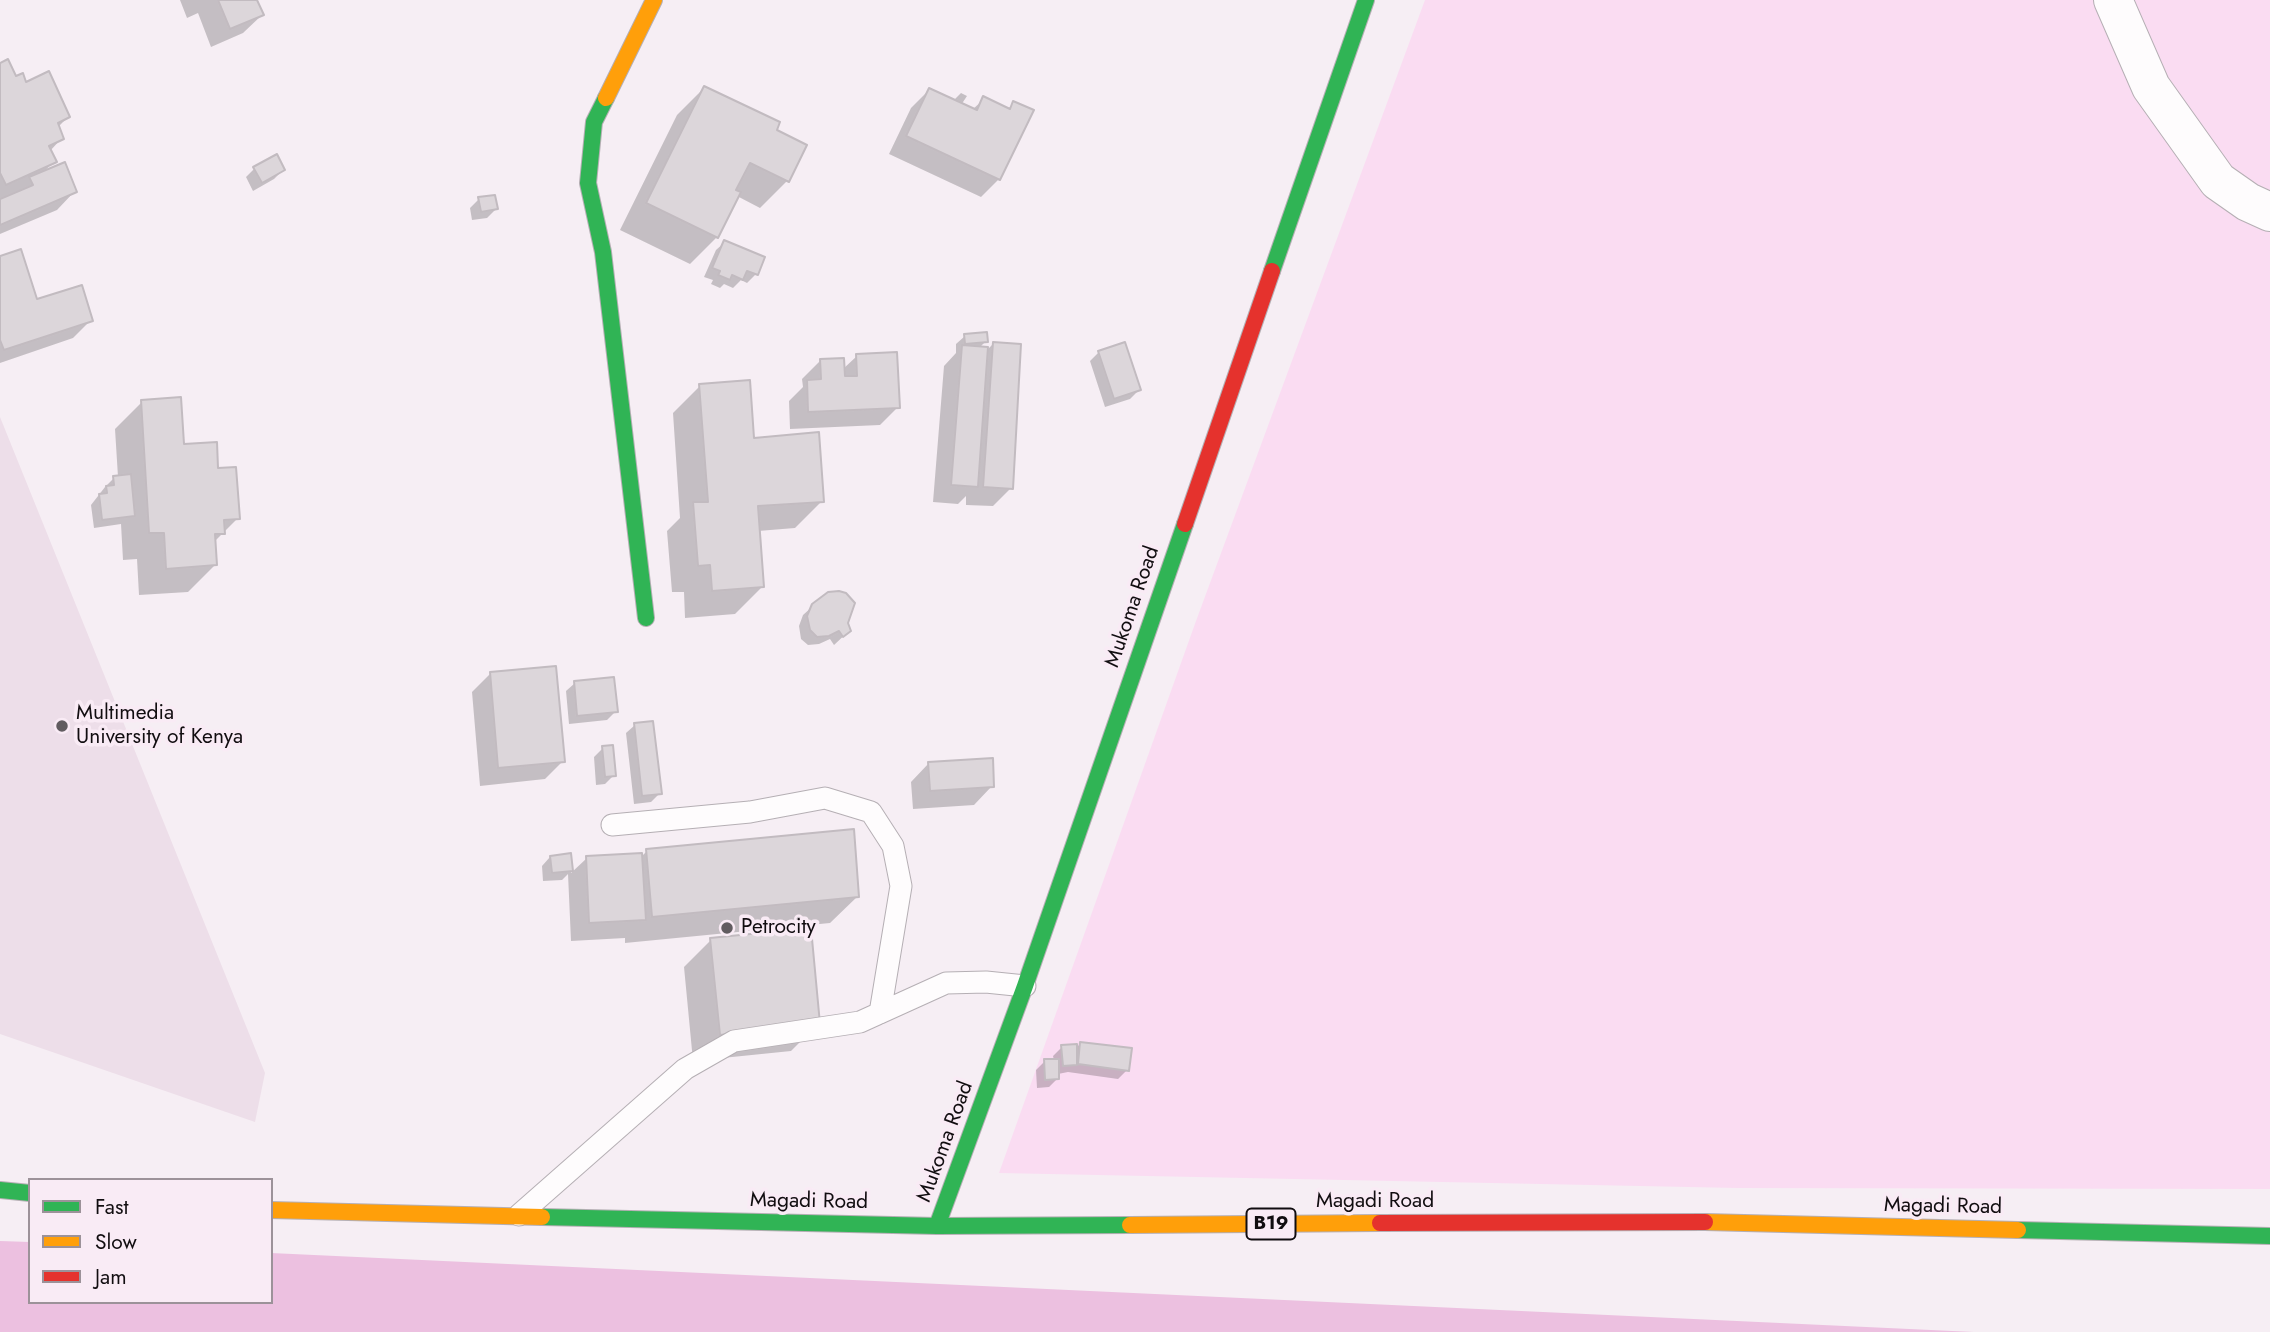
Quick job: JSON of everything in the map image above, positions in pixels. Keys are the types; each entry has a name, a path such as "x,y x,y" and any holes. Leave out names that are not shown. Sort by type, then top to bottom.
{"main road":[{"path":"646,618 603,252 588,183 594,122 654,0"},
{"name":"Mukoma Road","path":"937,1226 1026,986 1366,0"},
{"path":"0,1189 28,1193"},
{"name":"Magadi Road","path":"273,1210 937,1226 1644,1221 2270,1236"}],"street":[{"path":"2113,0 2151,87 2218,181 2248,202 2270,212"}],"lane":[{"path":"612,825 750,812 825,798 871,812 893,846 901,886 880,1013"},
{"path":"518,1217 685,1069 734,1041 860,1022 946,983 986,982 1026,986"}],"shaded area":[{"path":"1425,0 2270,0 2270,1189 1738,1188 999,1173 1196,621"},
{"name":"Multimedia University of Kenya","path":"0,417 265,1073 255,1122 0,1034"},
{"path":"0,1241 28,1242 28,1304 273,1304 273,1253 1974,1332 0,1332"}],"building":[{"path":"218,0 257,0 264,15 230,29"},
{"path":"8,59 16,76 23,73 26,82 49,71 70,117 58,123 64,139 49,146 57,162 6,185 0,173 0,63"},
{"path":"704,86 780,122 777,130 807,145 789,182 750,163 736,190 741,192 718,238 646,203"},
{"path":"929,88 977,110 983,96 1010,109 1013,101 1034,110 1000,180 906,136"},
{"path":"277,154 285,170 262,183 253,167"},
{"path":"65,162 77,192 0,225 0,199 33,185 29,177"},
{"path":"495,195 498,209 481,212 478,197"},
{"path":"724,240 765,257 758,275 747,271 743,280 732,275 730,280 718,275 720,271 712,268"},
{"path":"21,249 37,299 82,285 93,321 4,350 0,340 0,256"},
{"path":"987,332 988,342 965,344 964,334"},
{"path":"993,342 1021,344 1013,489 983,487"},
{"path":"1125,342 1141,390 1114,399 1098,351"},
{"path":"962,345 988,347 978,487 951,485"},
{"path":"897,352 900,408 808,412 807,380 821,379 820,359 844,358 845,376 857,376 856,354"},
{"path":"750,380 754,438 819,432 824,502 758,506 764,587 712,591 710,565 698,566 693,502 708,502 699,384"},
{"path":"181,397 184,444 217,442 218,468 236,467 240,519 224,520 225,534 215,534 217,565 166,569 164,533 149,533 141,400"},
{"path":"131,474 135,516 102,520 99,494 107,493 106,486 114,485 113,476"},
{"path":"828,592 846,593 855,603 848,623 851,631 843,637 839,631 829,636 817,637 810,630 807,616 812,604"},
{"path":"556,666 565,762 498,768 490,672"},
{"path":"614,677 618,712 577,716 574,681"},
{"path":"653,721 662,794 642,796 634,723"},
{"path":"613,745 616,776 605,777 602,746"},
{"path":"993,758 994,787 930,791 928,762"},
{"path":"854,829 859,897 652,917 646,849"},
{"path":"571,853 573,871 552,873 550,856"},
{"path":"642,853 646,920 589,923 586,856"},
{"path":"811,928 820,1024 720,1035 710,938"},
{"path":"1080,1042 1132,1048 1129,1071 1078,1064"},
{"path":"1077,1044 1077,1065 1063,1066 1061,1045"},
{"path":"1044,1059 1059,1059 1059,1079 1045,1080"}],"traffic: fast":[{"path":"1272,271 1366,0"},
{"path":"606,98 594,122 588,183 603,252 646,618"},
{"path":"937,1226 1025,986 1185,524"},
{"path":"0,1190 28,1193"},
{"path":"542,1217 937,1226 1130,1225"},
{"path":"2018,1230 2270,1236"}],"traffic: slow":[{"path":"606,98 654,0"},
{"path":"273,1210 542,1217"},
{"path":"1705,1222 2018,1230"},
{"path":"1130,1225 1380,1223"}],"traffic: jam":[{"path":"1185,524 1272,271"},
{"path":"1380,1223 1705,1222"}],"place":[{"name":"Multimedia University of Kenya","path":"62,726"},
{"name":"Petrocity","path":"727,928"}]}
